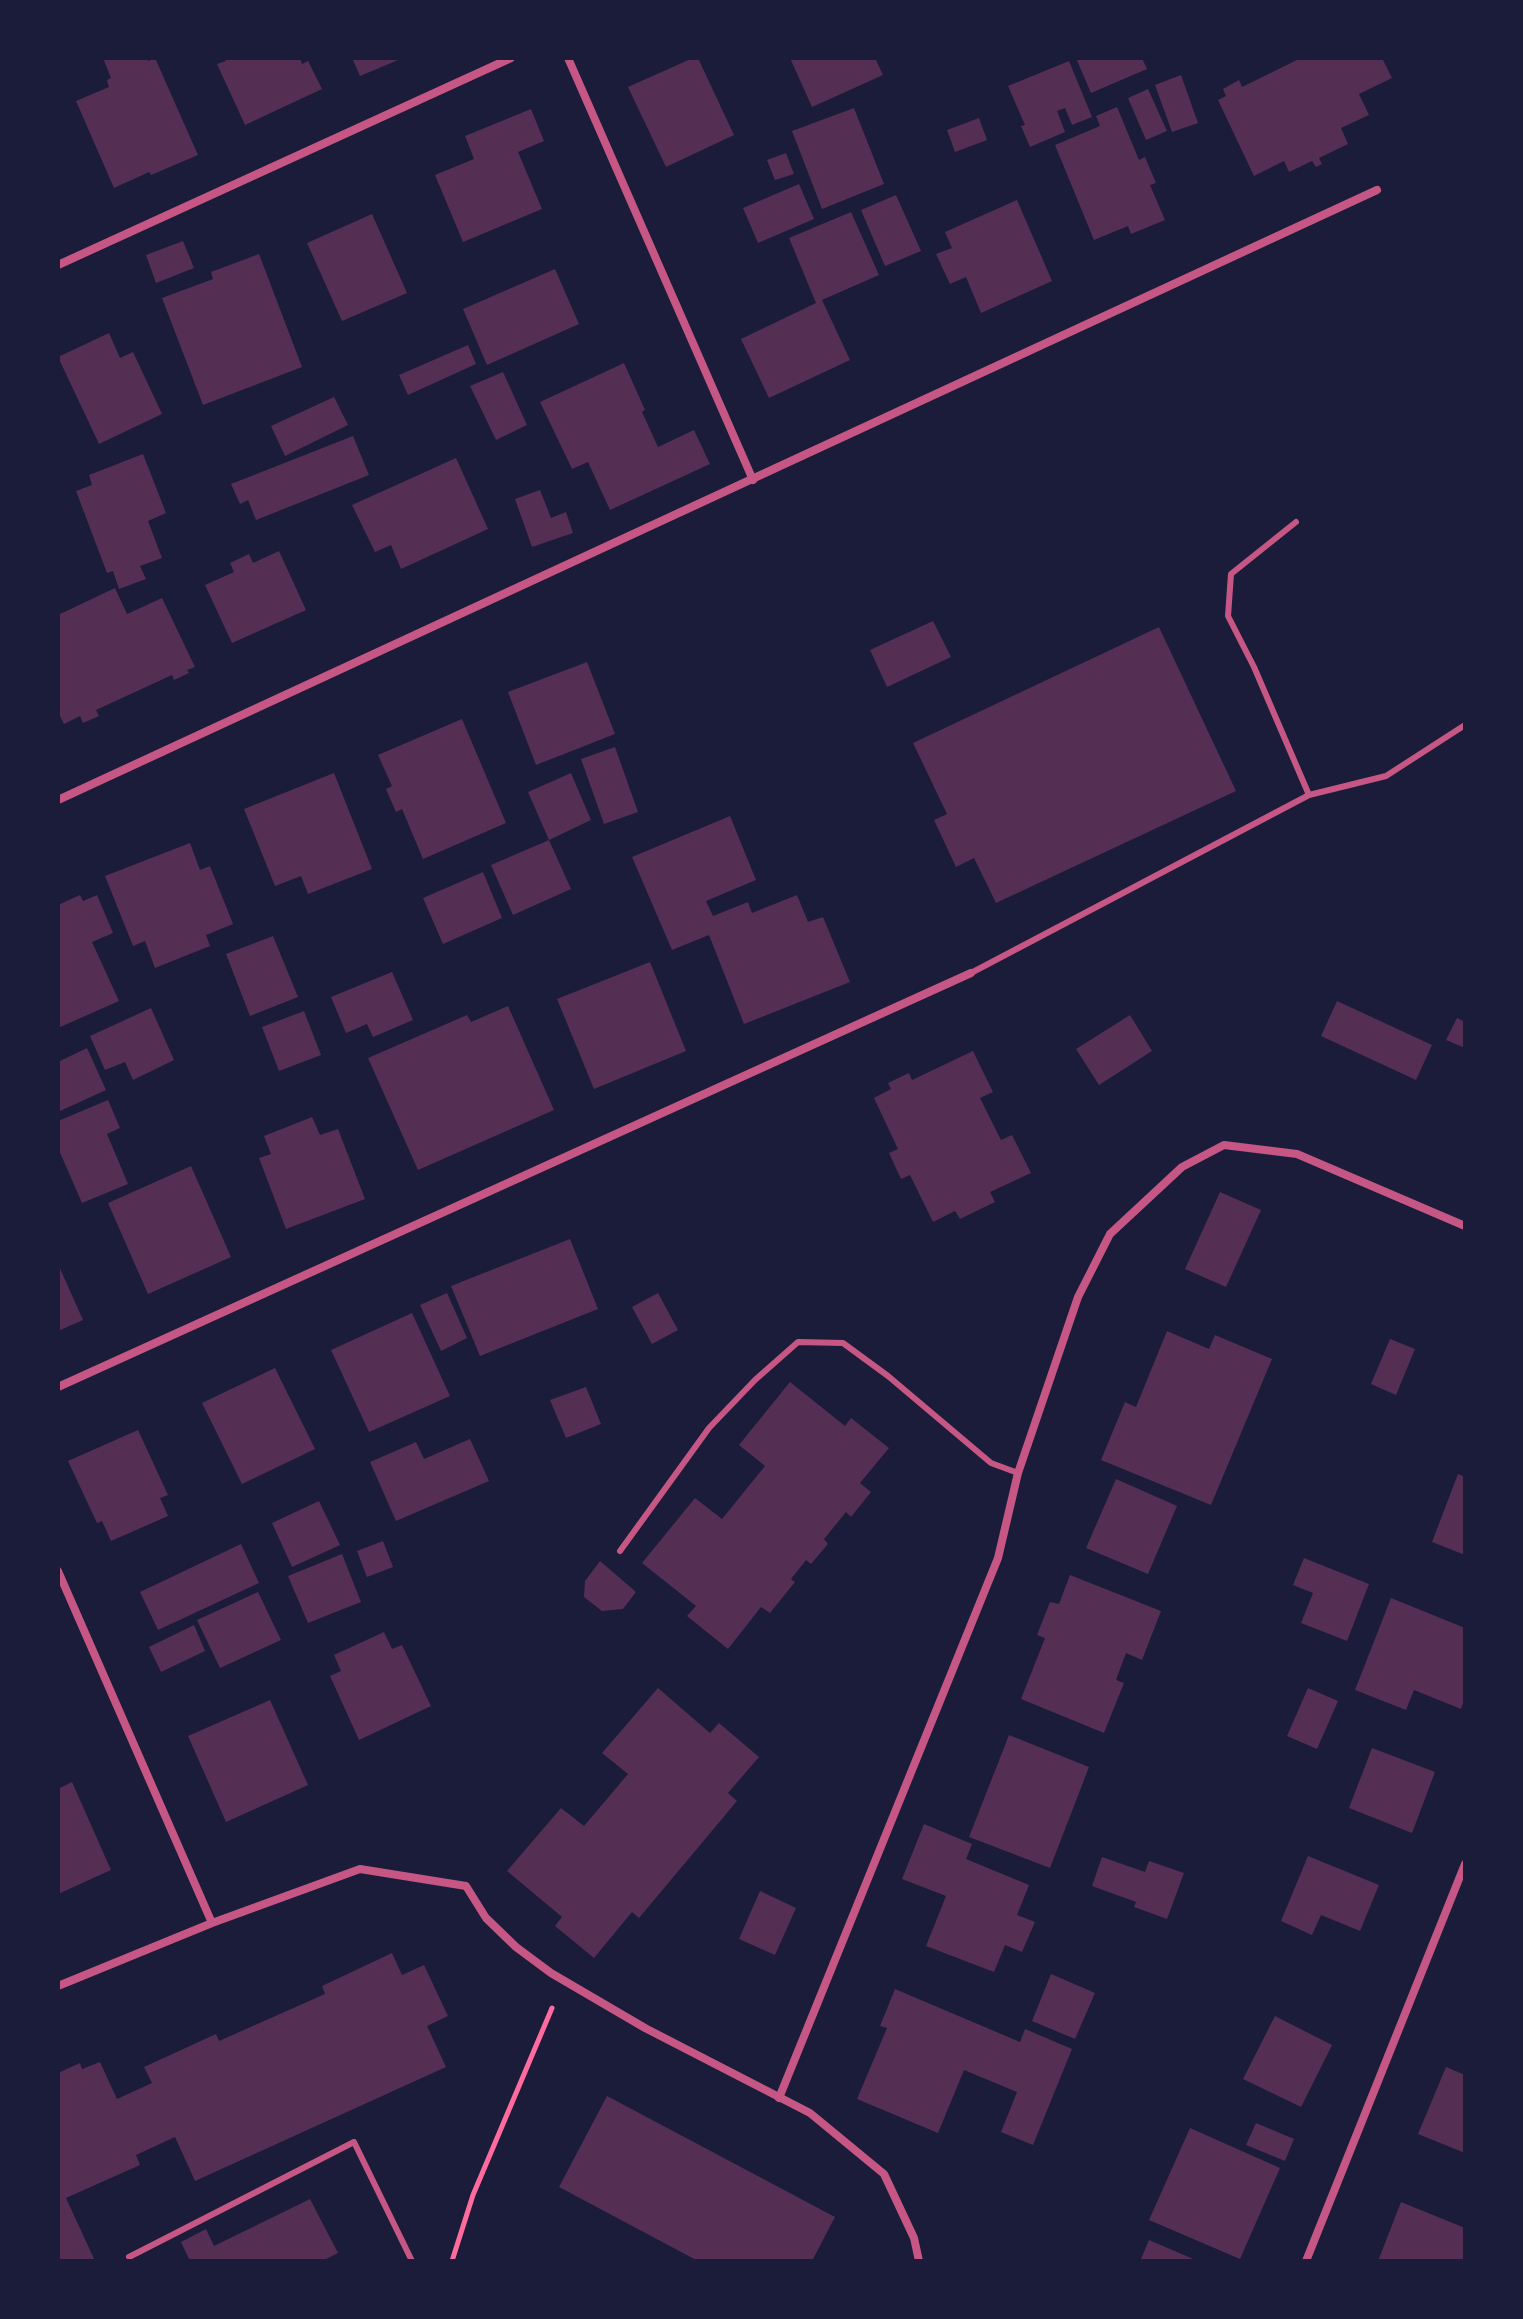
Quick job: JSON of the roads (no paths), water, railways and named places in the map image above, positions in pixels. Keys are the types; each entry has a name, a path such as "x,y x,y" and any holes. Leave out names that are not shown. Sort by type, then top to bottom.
{"street":[{"path":"58,265 511,58"},
{"path":"568,58 753,480"},
{"path":"58,800 1377,190"},
{"path":"58,1387 971,973"},
{"path":"779,2098 998,1558 1018,1473 1078,1297 1110,1234 1182,1167 1224,1145 1297,1154 1465,1226"},
{"path":"58,1571 212,1923"},
{"path":"1306,2261 1465,1864"},
{"path":"58,1986 212,1923 360,1869 466,1886 486,1918 516,1947 564,1981 645,2028 810,2113 884,2174 914,2238 919,2261"}],"lane":[{"path":"1296,522 1231,574 1228,616 1254,667 1309,795"},
{"path":"971,973 1309,795 1386,776 1465,725"},
{"path":"620,1551 709,1428 755,1380 798,1342 843,1343 888,1376 991,1463 1018,1473"},
{"path":"129,2257 354,2142 412,2261"}]}
